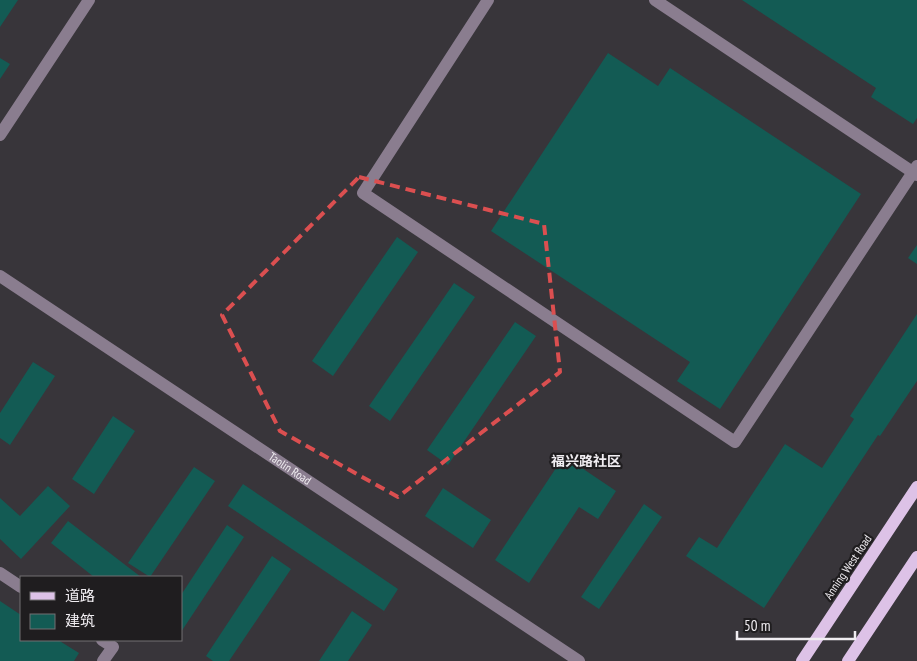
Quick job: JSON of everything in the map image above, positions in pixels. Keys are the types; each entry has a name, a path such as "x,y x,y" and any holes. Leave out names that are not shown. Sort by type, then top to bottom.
{"main road":[{"name":"Anning West Road","path":"802,661 917,487"},
{"path":"848,661 917,557"}],"street":[{"path":"0,135 89,0"},
{"path":"488,0 363,193 735,442 916,171 655,0"},
{"name":"Taolin Road","path":"0,276 578,661"},
{"path":"0,573 20,586"},
{"path":"103,661 113,647 104,641"}],"highlighted area":[{"path":"359,177 544,224 560,372 398,497 280,431 222,315"}],"building":[{"path":"0,0 18,0 0,27"},
{"path":"742,0 917,0 917,118 913,124 871,97 876,88"},
{"path":"608,53 658,86 670,68 861,194 720,409 677,381 690,362 491,231"},
{"path":"0,58 10,64 0,79"},
{"path":"397,237 418,252 333,376 312,361"},
{"path":"917,245 917,264 908,258"},
{"path":"454,283 475,297 390,421 369,406"},
{"path":"917,314 917,381 880,436 878,435 764,608 686,556 699,537 717,548 785,444 822,468 854,419 850,416"},
{"path":"515,322 536,336 448,465 427,450"},
{"path":"33,362 55,376 10,445 0,438 0,413"},
{"path":"113,416 135,431 94,494 72,479"},
{"path":"564,456 616,491 598,519 579,507 529,583 495,560"},
{"path":"194,467 215,481 151,576 128,563"},
{"path":"243,484 398,589 384,611 228,506"},
{"path":"48,486 70,506 21,559 0,539 0,498 20,516"},
{"path":"443,488 491,520 473,548 425,516"},
{"path":"644,504 662,517 599,609 581,597"},
{"path":"68,521 140,576 93,576 51,543"},
{"path":"227,525 244,537 182,630 182,593"},
{"path":"272,556 291,569 229,661 213,661 206,656"},
{"path":"0,601 20,614 20,641 60,641 79,653 74,661 0,661"},
{"path":"352,611 372,625 348,661 319,661"}],"district":[{"name":"福兴路社区","path":"586,461"}]}
